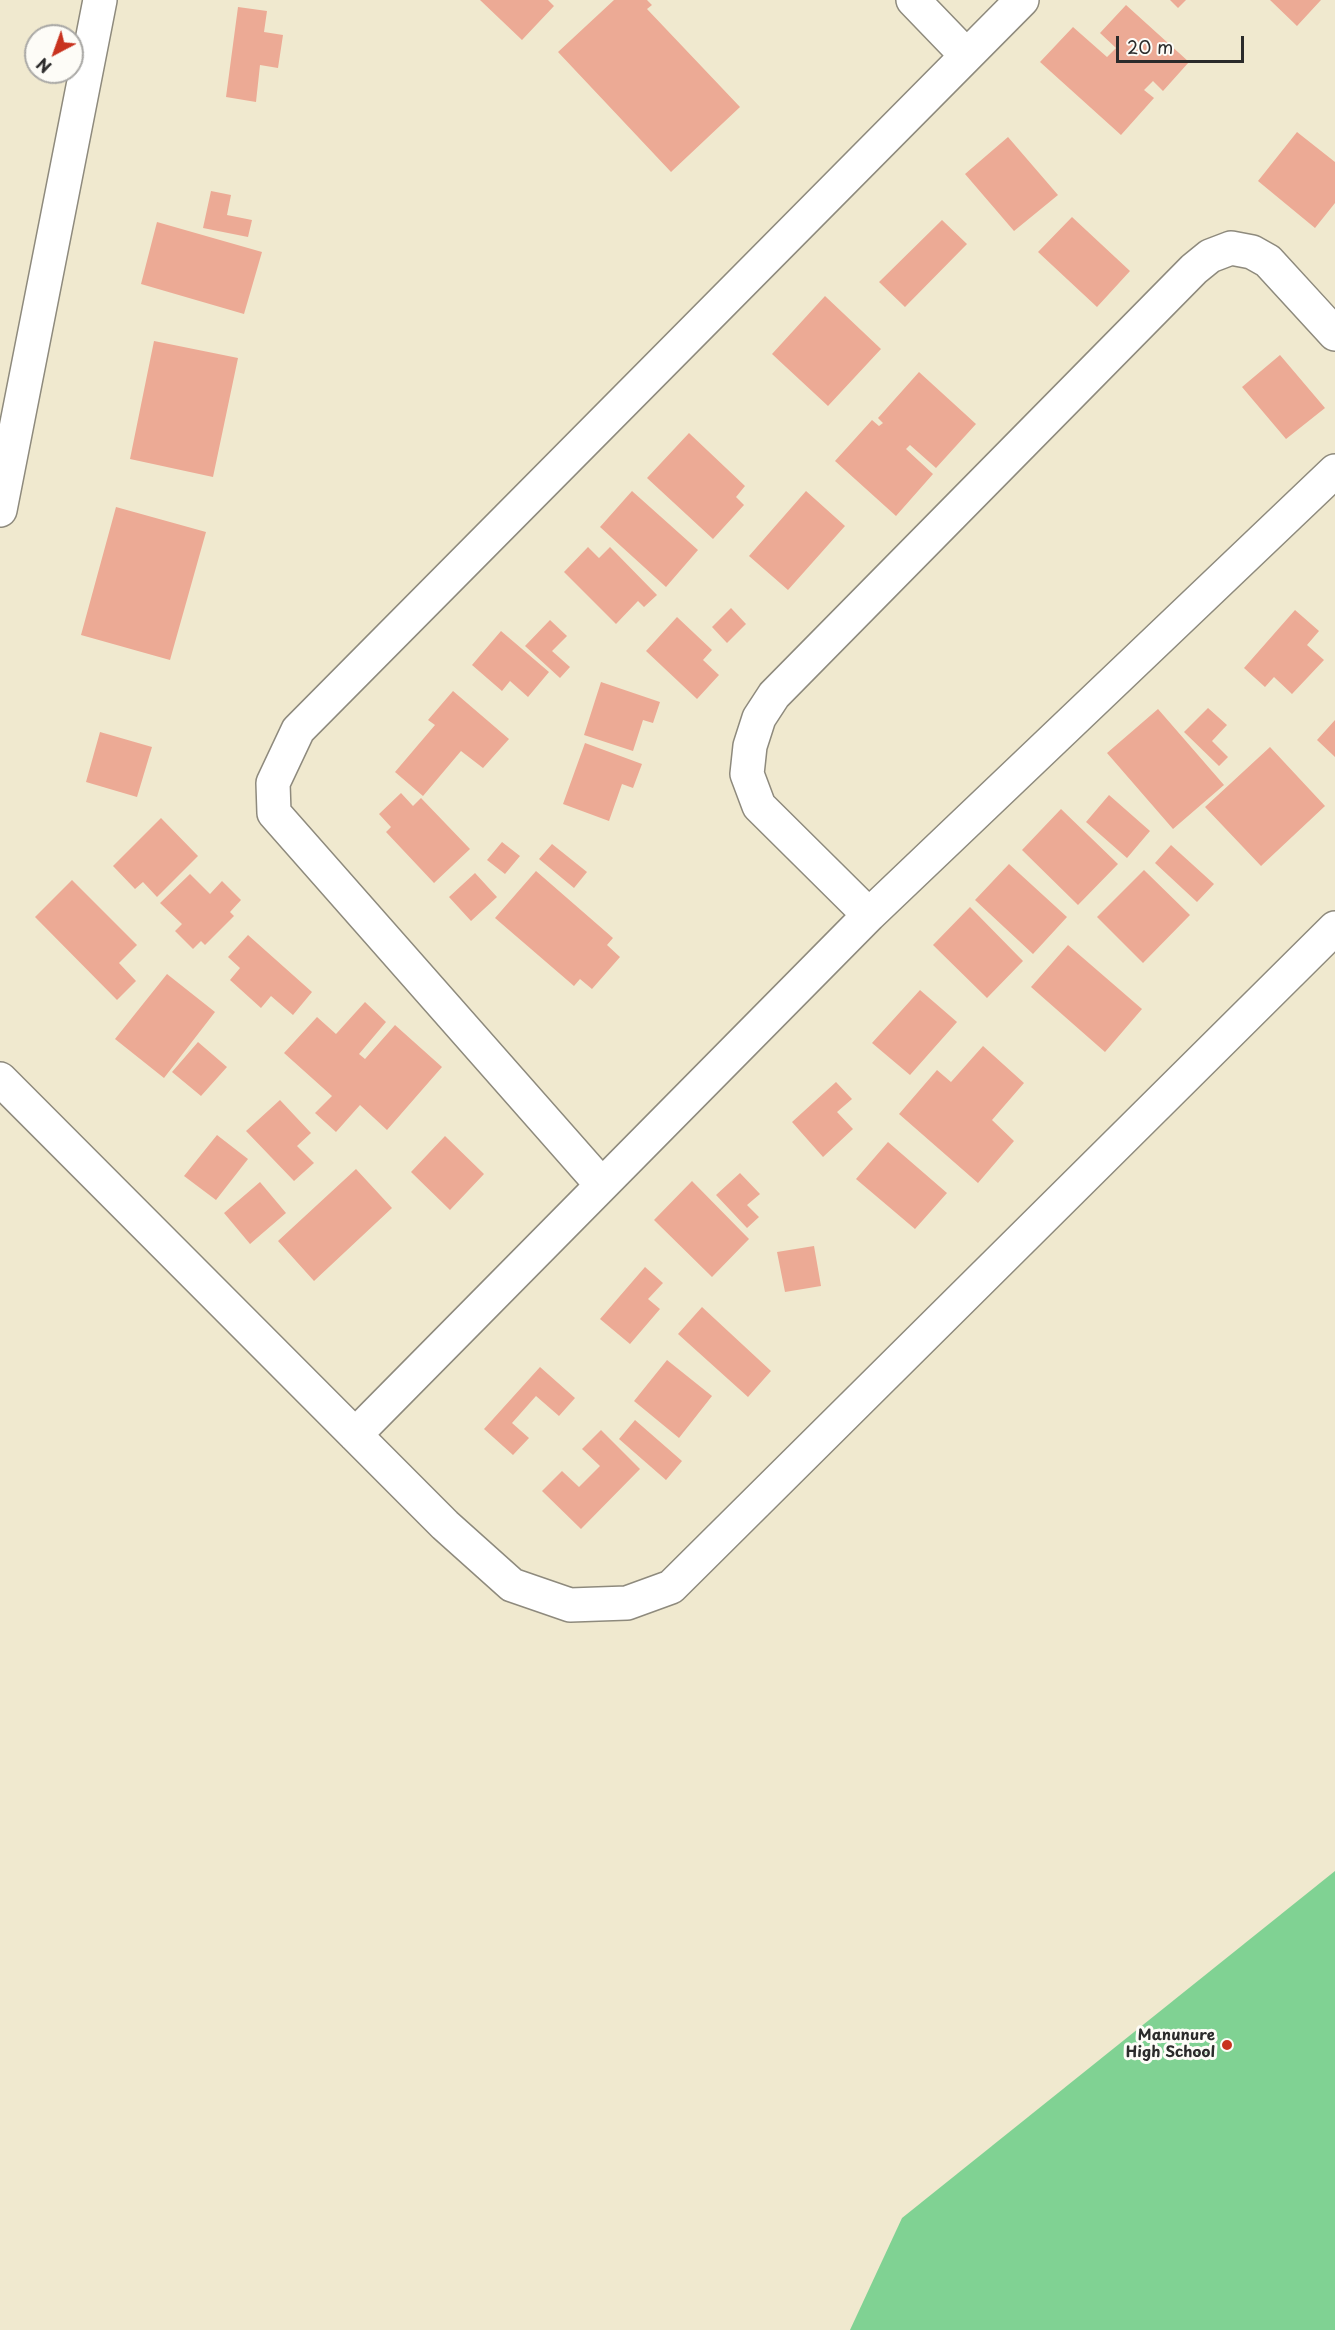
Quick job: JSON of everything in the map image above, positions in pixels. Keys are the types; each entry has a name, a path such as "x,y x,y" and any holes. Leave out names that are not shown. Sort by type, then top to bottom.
{"street":[{"path":"0,510 100,0"},
{"path":"914,0 966,56"},
{"path":"601,1184 274,813 273,783 298,730 1022,0"},
{"path":"869,915 759,806 747,774 750,746 759,718 774,695 1210,255 1231,248 1252,252 1268,261 1335,334"},
{"path":"355,1435 869,915 1335,471"},
{"path":"0,1079 445,1525 512,1585 570,1605 627,1603 671,1587 1335,927"}],"green space":[{"name":"Manunure High School","path":"1335,1871 1335,2330 850,2330 902,2218"}],"building":[{"path":"480,0 548,0 554,6 522,40"},
{"path":"614,0 647,0 652,5 647,9 740,107 671,172 558,52"},
{"path":"1170,0 1186,0 1178,8"},
{"path":"1270,0 1321,0 1297,26"},
{"path":"1126,5 1189,62 1163,91 1153,81 1144,90 1154,98 1121,135 1040,62 1073,27 1107,57 1116,48 1100,33"},
{"path":"238,7 267,11 264,32 283,35 278,68 260,65 256,102 226,97"},
{"path":"1297,132 1335,162 1335,203 1315,228 1258,181"},
{"path":"1008,137 1058,195 1014,231 965,174"},
{"path":"211,191 231,195 227,215 252,220 248,237 203,228"},
{"path":"1072,217 1130,271 1097,307 1038,252"},
{"path":"942,220 967,244 905,307 879,282"},
{"path":"157,222 262,252 244,314 141,284"},
{"path":"825,296 881,349 828,406 772,354"},
{"path":"154,341 238,358 213,477 130,459"},
{"path":"1280,355 1325,408 1286,439 1242,387"},
{"path":"919,372 976,424 936,468 910,445 906,449 933,474 896,516 835,461 872,420 879,426 883,423 878,418"},
{"path":"689,433 745,486 736,497 744,505 713,539 647,478"},
{"path":"632,491 698,550 666,587 600,527"},
{"path":"806,491 845,526 788,590 749,556"},
{"path":"116,507 206,532 170,660 81,635"},
{"path":"588,547 599,558 610,547 657,595 644,607 638,601 616,624 564,572"},
{"path":"731,608 746,624 727,643 712,627"},
{"path":"1295,610 1319,631 1307,645 1324,660 1292,694 1274,677 1265,687 1244,668"},
{"path":"677,617 712,650 703,660 719,675 697,699 646,651"},
{"path":"550,620 567,636 552,651 570,667 560,678 525,646"},
{"path":"501,631 549,672 528,697 510,681 502,691 472,665"},
{"path":"601,682 660,702 653,723 643,720 633,751 584,735"},
{"path":"453,691 509,739 483,768 461,751 423,796 395,772 435,725 428,720"},
{"path":"1208,708 1227,725 1212,741 1228,757 1219,766 1184,732"},
{"path":"1158,709 1224,785 1173,829 1107,753"},
{"path":"1335,720 1335,757 1317,740"},
{"path":"100,732 152,747 137,797 86,782"},
{"path":"585,743 642,764 633,788 622,784 609,821 563,804"},
{"path":"1270,747 1325,806 1261,866 1205,807"},
{"path":"401,793 413,806 421,798 470,849 434,883 386,832 391,827 379,814"},
{"path":"1109,795 1150,831 1127,858 1086,822"},
{"path":"1061,809 1118,864 1078,905 1022,850"},
{"path":"161,818 198,856 157,897 143,882 135,889 113,866"},
{"path":"502,842 520,856 505,874 487,860"},
{"path":"552,844 587,872 574,888 539,859"},
{"path":"1171,845 1214,884 1197,902 1155,863"},
{"path":"1009,864 1067,917 1033,954 975,900"},
{"path":"1144,870 1190,915 1143,963 1097,917"},
{"path":"536,871 613,938 607,945 620,957 592,989 580,979 574,986 495,918"},
{"path":"475,873 497,897 471,921 449,897"},
{"path":"190,874 210,894 222,881 241,900 230,912 234,916 205,945 201,941 193,949 175,931 182,924 160,903"},
{"path":"72,880 137,945 119,963 136,981 117,1000 35,917"},
{"path":"970,907 1023,961 987,998 933,945"},
{"path":"248,935 312,992 293,1015 271,996 261,1008 230,980 240,968 228,957"},
{"path":"1068,945 1142,1009 1105,1052 1031,987"},
{"path":"167,974 215,1012 164,1078 115,1039"},
{"path":"920,990 957,1022 910,1075 872,1043"},
{"path":"365,1002 386,1022 359,1054 365,1059 395,1025 442,1067 387,1130 360,1105 336,1132 315,1113 332,1096 284,1053 317,1017 336,1034"},
{"path":"198,1042 227,1067 201,1096 172,1072"},
{"path":"983,1046 1024,1083 992,1120 1014,1141 978,1183 899,1114 937,1070 951,1082"},
{"path":"836,1082 852,1099 837,1112 853,1129 823,1157 792,1122"},
{"path":"280,1100 311,1133 297,1146 314,1163 294,1181 246,1131"},
{"path":"217,1135 248,1159 216,1200 184,1176"},
{"path":"445,1136 484,1174 450,1210 411,1172"},
{"path":"888,1142 947,1193 915,1229 856,1179"},
{"path":"356,1169 392,1208 314,1281 278,1241"},
{"path":"740,1173 760,1194 747,1205 759,1217 747,1228 716,1195"},
{"path":"692,1181 749,1239 712,1277 654,1220"},
{"path":"260,1182 286,1213 250,1244 224,1213"},
{"path":"814,1246 821,1286 785,1292 777,1252"},
{"path":"645,1267 663,1283 648,1299 660,1309 630,1344 600,1319"},
{"path":"702,1307 771,1371 748,1397 678,1334"},
{"path":"667,1360 712,1396 679,1438 634,1401"},
{"path":"540,1367 575,1398 559,1416 536,1396 512,1423 529,1438 513,1455 484,1429"},
{"path":"635,1420 682,1461 666,1480 619,1439"},
{"path":"601,1430 640,1469 581,1529 542,1491 562,1471 579,1487 600,1466 582,1449"}],"place":[{"name":"Manunure High School","path":"1227,2045"}]}
